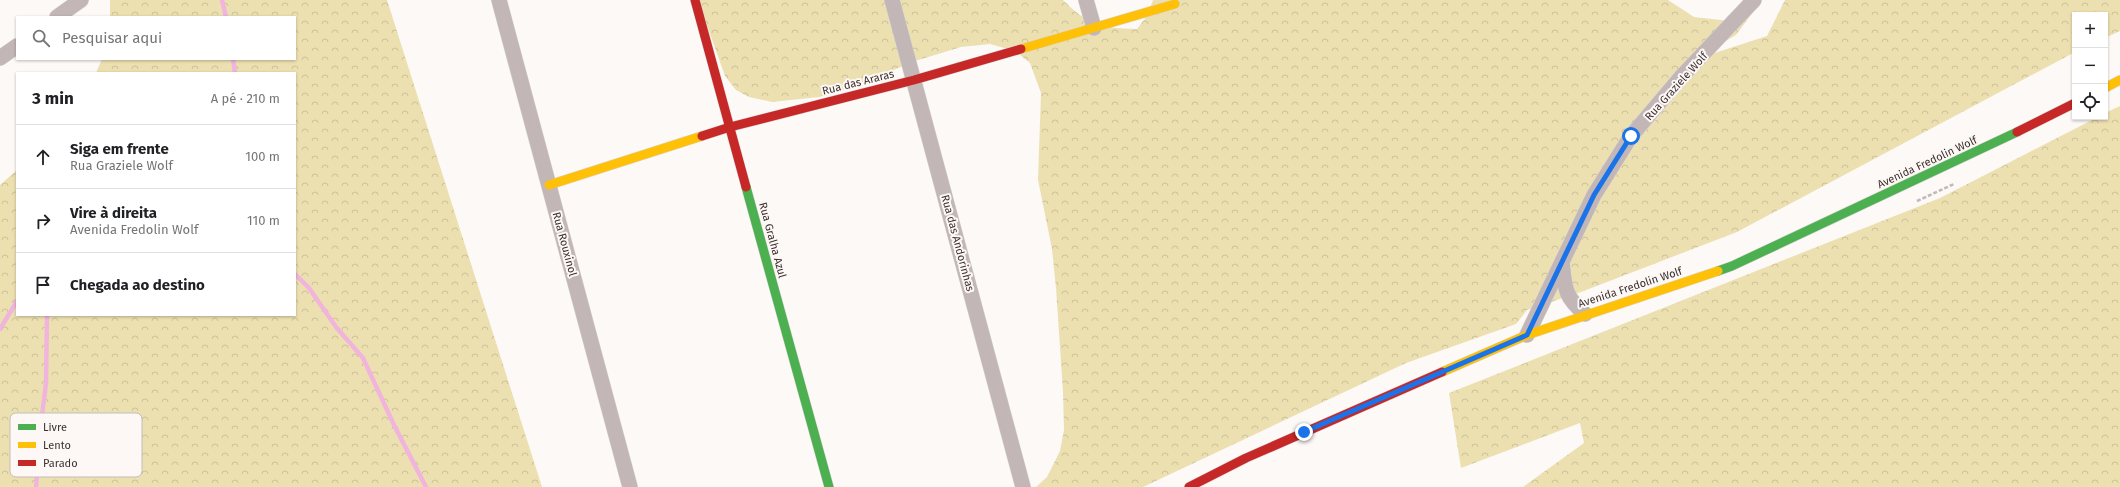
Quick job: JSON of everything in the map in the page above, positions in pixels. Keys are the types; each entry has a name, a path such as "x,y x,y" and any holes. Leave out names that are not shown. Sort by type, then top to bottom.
{"street":[{"path":"58,16 81,0"},
{"name":"Rua Rouxinol","path":"499,0 630,487"},
{"name":"Rua Gralha Azul","path":"695,0 828,487"},
{"name":"Rua das Andorinhas","path":"892,0 1023,487"},
{"path":"1086,0 1094,28"},
{"name":"Rua Graziele Wolf","path":"1527,335 1594,195 1631,136 1682,77 1754,0"},
{"name":"Rua das Araras","path":"549,184 730,127 914,80 1175,4"},
{"path":"0,58 16,47"},
{"path":"2108,86 2120,80"},
{"name":"Avenida Fredolin Wolf","path":"1189,487 1246,458 1527,335 1585,314 1732,266 1955,162 2072,104"},
{"path":"1562,262 1566,291 1572,303 1585,314"}],"green space":[{"path":"110,0 387,0 542,487 0,487 0,185 16,171 16,316 296,316 296,72 96,72 102,60 296,60 296,16 110,16"},
{"path":"698,0 1063,0 1080,15 1096,24 1114,28 1137,29 1147,16 1153,0 1668,0 1694,17 1730,21 1753,12 1736,35 1693,60 1767,36 1785,0 2120,0 2120,31 2108,37 2108,12 2072,12 2072,54 1737,232 1581,292 1527,310 1516,324 1406,363 1143,487 1036,487 1047,477 1060,451 1064,430 1063,392 1052,249 1038,180 1041,93 1030,63 1015,51 990,44 961,47 915,61 858,85 819,97 772,102 749,97 736,90 725,76"},
{"path":"2120,106 2120,487 1523,487 1584,443 1580,423 1461,468 1449,393 1940,198 2092,120 2108,120 2108,112"}],"waterway":[{"path":"222,0 226,16"},
{"path":"233,60 235,72"},
{"path":"296,275 309,288 336,327 363,358 394,425 426,487"},
{"path":"0,329 16,303"},
{"path":"42,413 46,383 47,316"},
{"path":"36,487 37,477"}],"traffic: fast":[{"path":"1718,271 1732,266 2017,132"},
{"path":"746,187 829,487"}],"traffic: slow":[{"path":"1021,49 1175,4"},
{"path":"2108,86 2120,80"},
{"path":"549,185 702,136"},
{"path":"1442,372 1527,335 1718,271"}],"traffic: jam":[{"path":"695,0 746,187"},
{"path":"702,136 730,127 914,80 1021,49"},
{"path":"2017,132 2072,104"},
{"path":"1189,487 1246,458 1442,372"}],"route":[{"path":"1304,432 1527,335 1594,195 1631,136"}]}
